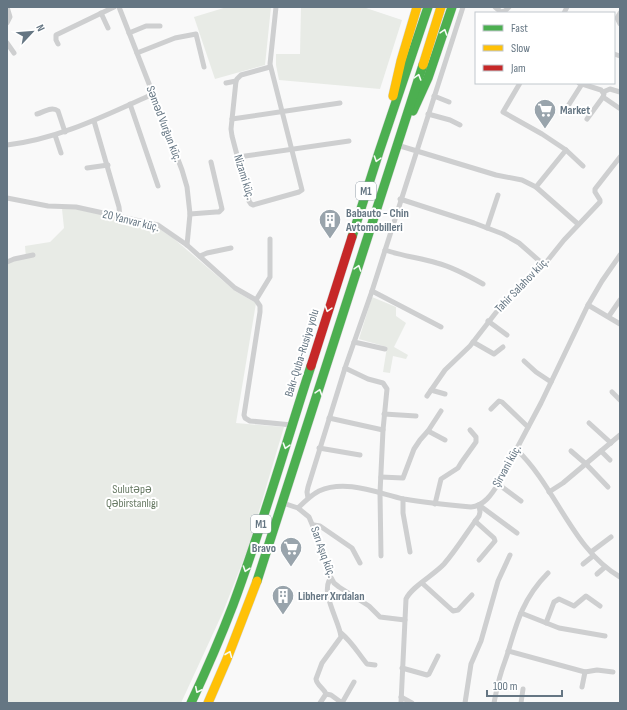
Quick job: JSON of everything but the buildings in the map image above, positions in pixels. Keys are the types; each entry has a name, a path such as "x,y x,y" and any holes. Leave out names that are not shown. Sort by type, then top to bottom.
{"highway":[{"path":"383,140 401,61 417,7"},
{"name":"Bakı-Quba-Rusiya yolu","path":"191,703 214,653 233,605 261,523 383,140 428,7"},
{"name":"M1","path":"208,703 246,611 283,503 441,7"},
{"path":"397,146 425,84 452,7"}],"street":[{"path":"58,44 56,35 114,7"},
{"name":"Səməd Vurğun küç.","path":"118,7 182,170 189,196 190,214 188,245"},
{"name":"Nizami küç.","path":"236,81 232,119 232,136 249,201 253,205 299,192 302,190 270,67 276,7"},
{"path":"308,498 308,487 329,418 372,291 400,199 463,7"},
{"path":"495,7 501,12 509,7"},
{"path":"7,8 10,17 7,23"},
{"path":"101,13 108,28"},
{"path":"620,13 617,18 620,24"},
{"path":"129,33 146,26 160,26"},
{"path":"137,53 180,36 196,34 204,67"},
{"path":"7,43 14,53"},
{"path":"226,83 236,81 241,75 270,67"},
{"path":"519,84 503,112 542,134 566,150 582,166"},
{"path":"568,106 579,84"},
{"path":"582,84 603,94 619,108"},
{"path":"588,119 603,94 610,89 620,92"},
{"path":"7,145 25,143 65,132 94,121 153,94"},
{"path":"434,96 450,102"},
{"path":"232,119 340,103"},
{"path":"130,104 158,186"},
{"path":"37,114 52,108 56,109 65,132"},
{"path":"428,114 450,120 460,125"},
{"path":"94,121 108,164 119,207 120,217"},
{"path":"56,135 61,153"},
{"path":"238,157 349,141"},
{"path":"397,146 496,175 522,180 536,187 578,224"},
{"path":"536,187 566,150"},
{"name":"Tahir Salahov küç.","path":"427,396 445,370 473,342 508,297 544,265 556,248 600,202 595,189 620,157"},
{"path":"190,214 219,212 222,209 211,162"},
{"path":"87,168 108,164"},
{"path":"487,228 498,195"},
{"name":"20 Yanvar küç.","path":"7,198 48,206 76,207 158,226 188,245 228,283 256,300"},
{"path":"400,199 503,234 519,242 544,265"},
{"path":"270,239 270,277 256,300 261,310 244,412 245,418 250,421 292,425"},
{"path":"200,256 231,248"},
{"path":"385,250 402,256 439,263 483,284"},
{"path":"7,262 33,255"},
{"name":"Şirvani küç.","path":"479,505 492,494 498,484 517,450 588,305 620,255"},
{"path":"372,291 441,327"},
{"path":"609,316 620,300"},
{"path":"588,305 609,316 620,324"},
{"path":"488,322 507,335"},
{"path":"354,342 385,349"},
{"path":"473,342 491,354 494,354 503,347"},
{"path":"524,361 536,372 551,382"},
{"path":"345,368 386,386 388,392 384,414 380,493 381,556"},
{"path":"431,390 445,394"},
{"path":"612,392 620,400"},
{"path":"491,409 499,401 502,402 528,427"},
{"path":"381,477 403,478 414,449 441,411"},
{"path":"384,414 416,416"},
{"path":"329,418 383,430"},
{"path":"588,424 611,443"},
{"path":"435,504 441,479 458,468 476,442 476,437 470,430"},
{"path":"428,431 445,440"},
{"path":"549,492 586,464 620,435"},
{"path":"320,448 360,455"},
{"path":"517,450 535,469 592,554 605,567 620,577"},
{"path":"571,451 608,487"},
{"path":"601,451 610,460"},
{"path":"498,484 521,501"},
{"path":"298,508 308,498 324,489 344,487 356,487 435,504 471,507 479,505"},
{"path":"403,498 403,513 410,552"},
{"name":"Sarı Aşıq küç.","path":"283,503 298,508 309,517 314,526 331,578 339,587 370,606 380,617 405,620"},
{"path":"412,703 401,700 405,603 407,596 444,565 480,514 479,505"},
{"path":"479,505 517,533"},
{"path":"475,521 494,538 495,541 480,560"},
{"path":"314,526 320,526 352,548 360,563"},
{"path":"583,564 611,537"},
{"path":"465,703 471,664 481,641 498,581 510,555"},
{"path":"597,574 605,567"},
{"path":"494,703 514,627 530,594 548,573"},
{"path":"331,578 327,587 333,614 341,633 356,648 359,655 367,664 376,665"},
{"path":"422,583 453,611 458,610 472,595"},
{"path":"546,623 554,602 557,600 574,606 584,596 586,596 600,606"},
{"path":"521,613 559,628 605,636"},
{"path":"341,633 341,636 326,656 316,675 317,683 326,694 331,695 342,703 354,682"},
{"path":"508,651 585,672 597,670 613,672"},
{"path":"402,668 427,675 429,674 438,656"},
{"path":"582,687 585,672"},
{"path":"521,703 523,689"},
{"path":"320,703 326,694"}],"green space":[{"path":"227,7 271,7 265,65 215,79 194,17"},
{"path":"301,7 363,7 402,20 380,89 279,80 276,65 276,54 300,54"},
{"name":"Sulutəpə Qəbirstanlığı","path":"62,209 76,209 155,226 173,238 235,291 256,303 236,423 284,427 248,548 223,612 181,703 7,703 7,265 10,262 26,258 25,246 50,242 64,228"},
{"path":"372,297 396,307 396,316 406,323 394,347 408,355 406,359 393,356 390,373 383,372 387,347 359,339"}],"traffic: fast":[{"path":"352,237 428,7"},
{"path":"413,111 428,78 452,7"},
{"path":"257,581 423,65"},
{"path":"191,703 223,630 244,576 311,366"}],"traffic: slow":[{"path":"393,96 401,61 417,7"},
{"path":"423,65 441,7"},
{"path":"208,703 227,659 257,581"}],"traffic: jam":[{"path":"311,366 352,237"}],"place":[{"name":"Market","path":"545,130"},
{"name":"Babauto - Chin Avtomobilleri","path":"330,240"},
{"name":"Bravo","path":"291,568"},
{"name":"Libherr Xırdalan","path":"283,616"}]}
